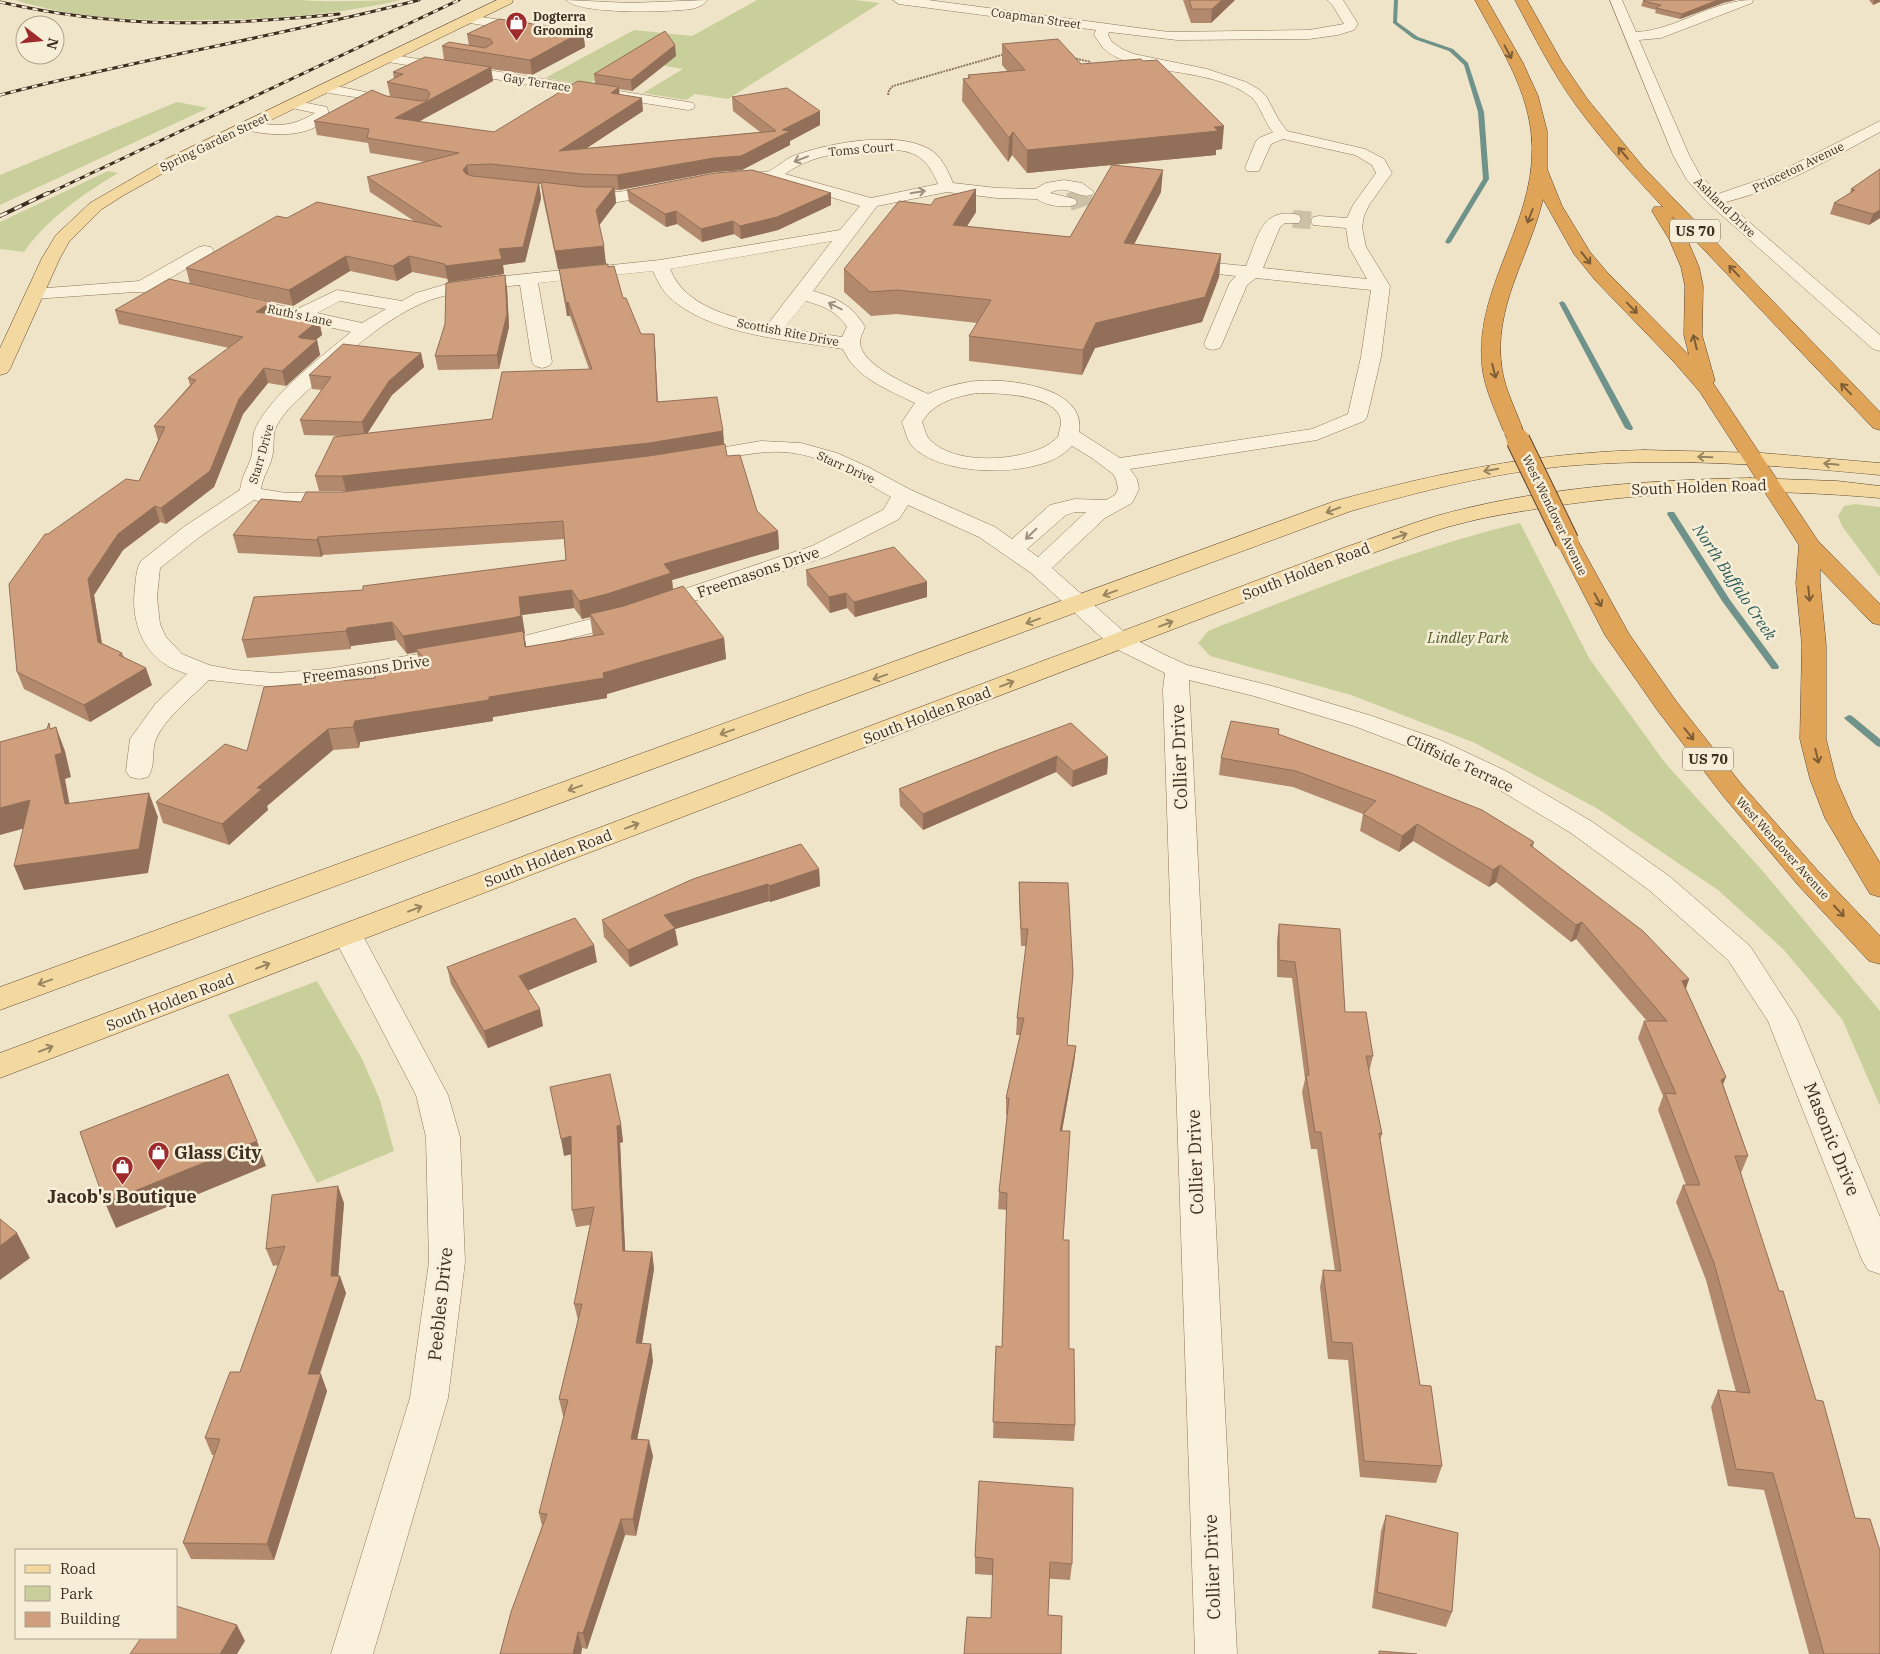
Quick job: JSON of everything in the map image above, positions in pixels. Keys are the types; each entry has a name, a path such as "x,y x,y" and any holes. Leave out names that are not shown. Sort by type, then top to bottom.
{"highway":[{"name":"West Wendover Avenue","path":"1481,0 1532,102 1539,131 1539,168 1532,209 1501,290 1492,327 1491,360 1498,389 1513,430 1567,541 1617,636 1667,706 1733,791 1808,878 1880,954"},
{"name":"US 70","path":"1521,0 1555,62 1582,103 1638,171 1880,424"},
{"path":"1539,168 1554,206 1583,254 1600,276 1682,358 1708,389 1810,545 1880,618"},
{"path":"1638,171 1651,198 1678,239 1690,267 1694,286 1693,335 1708,389"},
{"path":"1810,545 1808,583 1814,645 1813,739 1823,779 1840,818 1880,887"}],"main road":[{"name":"Spring Garden Street","path":"0,369 51,258 62,239 96,206 143,177 508,0"},
{"name":"South Holden Road","path":"0,998 1078,605 1343,506 1456,476 1565,460 1616,456 1754,459 1880,469"},
{"name":"South Holden Road","path":"0,1066 1354,552 1444,521 1494,510 1597,493 1711,485 1770,484 1880,492"}],"street":[{"path":"572,0 583,4 604,7 691,5 700,0"},
{"name":"Coapman Street","path":"898,0 1104,28 1188,36 1209,34 1332,33 1350,27 1351,24 1338,3 1332,0"},
{"name":"Ashland Drive","path":"1616,0 1681,155 1693,177 1714,200 1880,344"},
{"path":"1630,36 1656,35 1747,0"},
{"path":"468,19 540,30"},
{"path":"480,36 505,24"},
{"path":"1104,28 1102,35 1105,43 1116,51 1135,58 1218,76 1256,94 1267,105 1270,118 1282,134"},
{"name":"Gay Terrace","path":"387,58 688,106"},
{"path":"481,73 505,61"},
{"path":"326,88 385,100 389,104 415,108"},
{"path":"247,126 298,128 322,115 322,110 292,104"},
{"name":"Princeton Avenue","path":"1714,200 1738,195 1766,185 1880,126"},
{"path":"1116,465 1317,434 1357,418 1371,357 1381,286 1362,258 1355,241 1352,223 1360,205 1384,173 1378,162 1360,152 1282,134 1264,141 1253,168"},
{"name":"Toms Court","path":"771,177 789,164 816,154 873,146 906,145 925,152 946,187"},
{"path":"748,176 771,177 805,183 855,201 871,203 946,187 997,194 1042,194 1048,200 1069,202"},
{"path":"1042,194 1044,189 1056,185 1071,185 1086,192"},
{"path":"566,195 618,197 678,187"},
{"path":"772,331 871,203"},
{"path":"1213,344 1239,282 1252,272 1273,224 1281,218 1293,219"},
{"path":"1319,221 1352,223"},
{"path":"365,329 402,306 422,297 457,286 660,265 846,234"},
{"path":"144,285 205,251"},
{"path":"1162,263 1381,286"},
{"name":"Scottish Rite Drive","path":"660,265 667,282 675,293 694,306 724,319 772,331 850,344"},
{"path":"528,278 542,362"},
{"name":"Ruth's Lane","path":"34,294 144,285 170,286 365,329"},
{"name":"Scottish Rite Drive","path":"802,294 834,304 850,314 856,327 850,344 864,366 928,402"},
{"path":"299,315 337,295 402,306"},
{"name":"Starr Drive","path":"356,499 286,500 250,493 252,476 262,457 265,429 272,417 292,394 365,329"},
{"path":"977,387 1005,387 1032,392 1054,401 1068,414 1072,428 1065,442 1051,452 1036,459 1012,464 981,465 952,460 930,450 915,437 912,422 921,408 928,402 950,393 977,387"},
{"path":"1013,550 1058,510 1067,506 1105,506 1123,500 1128,492 1129,480 1122,469 1070,435"},
{"name":"Starr Drive","path":"670,462 761,447 794,447 846,464 903,495 988,532 1039,568 1078,605"},
{"name":"Freemasons Drive","path":"250,493 193,531 149,566 145,597 148,624 155,640 173,659 204,672 235,678 276,680 327,676 516,645 599,624 820,551 891,514 903,495"},
{"path":"1039,568 1105,506"},
{"path":"1058,510 1087,522"},
{"name":"Cliffside Terrace","path":"1078,605 1121,642 1178,670 1263,691 1363,722 1431,746 1497,777 1581,827 1666,890 1739,953 1782,1020"},
{"name":"Collier Drive","path":"1178,670 1176,689 1177,718 1216,1654"},
{"path":"139,771 143,739 165,708 204,672"},
{"name":"Peebles Drive","path":"347,934 432,1095 443,1138 447,1262 429,1398 352,1654"},
{"name":"Masonic Drive","path":"1782,1020 1803,1067 1880,1260"}],"path":[{"path":"888,95 889,90 893,86 1009,54"},
{"path":"1066,57 1095,62"}],"green space":[{"path":"15,0 401,0 328,13 254,19 181,20 109,18 61,11"},
{"path":"757,0 855,0 880,3 728,99 695,94 686,100 643,93 683,69 629,60 587,85 545,78 634,30 692,36"},
{"path":"177,102 208,108 0,205 0,175"},
{"path":"108,171 118,173 55,217 24,252 0,249 0,222"},
{"path":"1855,504 1880,507 1880,577 1842,526 1838,516 1844,506"},
{"name":"Lindley Park","path":"1520,523 1589,658 1666,764 1761,869 1880,1011 1880,1106 1842,1019 1783,949 1718,890 1598,809 1475,743 1351,695 1210,656 1198,643 1208,631 1323,586 1440,545"},
{"path":"317,981 362,1059 380,1100 394,1151 317,1183 228,1015"}],"building":[{"path":"1189,0 1222,0 1212,9 1192,9"},
{"path":"1718,0 1682,14 1656,8 1661,5 1643,1"},
{"path":"499,19 583,31 530,60 442,46 449,42 485,48 493,43 490,39 467,34"},
{"path":"665,31 675,45 631,80 594,74"},
{"path":"1058,39 1081,64 1141,59 1143,61 1157,60 1224,126 1214,127 1218,131 1027,150 1013,132 1009,138 963,79 970,78 968,75 1025,70 1002,44"},
{"path":"425,57 491,67 395,118 494,132 578,81 619,87 611,93 642,98 559,151 776,131 732,97 787,88 820,111 782,130 790,131 741,156 714,158 617,175 581,174 491,164 467,165 463,170 466,174 472,176 539,183 523,247 499,249 502,259 445,266 445,264 409,256 393,266 346,256 289,290 186,268 277,216 287,218 317,202 442,227 367,177 459,153 367,138 369,129 314,121 372,90 386,96 421,101 427,100 430,94 427,90 387,82 403,74 393,72"},
{"path":"1112,165 1163,170 1124,243 1221,254 1205,297 1096,323 1083,350 969,336 991,300 897,290 870,292 844,269 899,201 931,205 935,199 976,189 953,225 1070,237"},
{"path":"1880,169 1880,210 1873,214 1834,203 1855,190 1851,189"},
{"path":"752,170 831,193 777,217 740,226 733,221 701,229 676,211 665,214 627,190 715,173"},
{"path":"541,182 585,187 614,187 596,210 604,246 555,251"},
{"path":"608,264 608,267 614,266 623,298 626,298 641,334 654,334 657,402 717,397 723,431 649,443 342,476 315,476 334,437 492,419 502,372 592,369 568,302 566,303 559,269"},
{"path":"505,275 507,314 497,355 435,356 445,324 446,283"},
{"path":"169,279 271,302 256,312 319,320 298,337 317,340 282,371 264,368 239,399 210,471 161,508 155,506 118,534 88,579 98,642 122,653 119,655 146,668 84,705 17,672 9,584 45,534 48,534 126,479 139,481 165,427 154,426 196,380 188,378 243,337 115,310"},
{"path":"343,344 421,353 389,381 362,422 300,420 331,377 309,375"},
{"path":"725,444 727,456 740,455 757,511 778,531 664,564 671,573 607,594 579,601 572,590 519,597 521,616 512,618 403,636 392,622 347,628 346,631 242,640 254,597 363,590 363,586 566,560 563,521 318,537 317,540 233,535 261,499 301,502 306,492 342,492 649,456"},
{"path":"894,547 927,582 854,602 846,593 829,597 806,570"},
{"path":"683,586 724,638 603,673 604,678 489,697 489,700 355,721 353,727 328,729 257,788 262,789 222,824 156,802 225,744 247,751 264,687 375,678 375,674 430,665 416,649 523,631 525,647 604,634 590,614 624,606"},
{"path":"1231,721 1279,729 1278,734 1393,775 1482,810 1534,842 1530,845 1643,931 1689,979 1682,981 1726,1077 1721,1080 1748,1156 1735,1156 1779,1291 1783,1291 1816,1400 1823,1401 1855,1518 1870,1519 1880,1551 1880,1654 1824,1654 1773,1473 1736,1469 1718,1390 1750,1393 1714,1263 1683,1185 1700,1185 1665,1093 1676,1094 1644,1021 1667,1021 1582,922 1576,925 1500,865 1493,870 1417,824 1402,836 1363,814 1376,801 1296,771 1221,758"},
{"path":"49,723 50,729 56,727 62,753 55,755 65,804 149,793 139,849 14,866 30,800 0,808 0,742 47,729"},
{"path":"1071,723 1108,757 1073,771 1057,756 923,814 899,789 998,750"},
{"path":"801,844 819,869 769,886 768,884 664,915 675,928 628,950 602,920 693,879"},
{"path":"1019,882 1068,883 1073,973 1067,1045 1076,1046 1060,1131 1070,1131 1063,1240 1069,1240 1069,1349 1074,1349 1075,1425 993,1422 996,1346 1002,1347 1007,1193 999,1192 1009,1098 1006,1098 1024,1018 1017,1018 1028,929 1021,929"},
{"path":"575,918 594,945 519,976 540,1009 484,1031 447,967"},
{"path":"1279,924 1340,929 1345,1012 1366,1012 1373,1056 1366,1056 1382,1134 1379,1133 1420,1385 1431,1386 1442,1466 1364,1461 1352,1343 1332,1342 1323,1270 1341,1271 1321,1132 1315,1132 1306,1075 1309,1075 1295,962 1279,960"},
{"path":"228,1074 257,1141 105,1203 80,1132"},
{"path":"610,1074 621,1125 617,1126 623,1251 652,1252 636,1343 651,1344 631,1439 649,1440 633,1519 621,1519 583,1633 578,1632 573,1654 500,1654 511,1612 547,1514 539,1513 568,1400 559,1399 582,1304 574,1304 594,1207 572,1210 571,1136 561,1139 550,1087"},
{"path":"338,1186 331,1276 340,1276 308,1374 321,1374 267,1544 183,1543 220,1439 205,1438 230,1372 240,1372 285,1246 266,1249 272,1195"},
{"path":"0,1219 17,1233 0,1246"},
{"path":"979,1481 1073,1488 1072,1564 1050,1562 1048,1615 1062,1616 1061,1654 964,1654 967,1617 991,1618 993,1559 975,1557"},
{"path":"1386,1515 1458,1533 1452,1612 1377,1592"},
{"path":"178,1607 237,1625 220,1654 130,1654 140,1639 178,1639"},
{"path":"1379,1651 1417,1654 1379,1654"}],"waterway":[{"name":"North Buffalo Creek","path":"1396,0 1395,22 1416,38 1451,50 1466,64 1481,112 1486,179 1448,242"},
{"name":"North Buffalo Creek","path":"1562,303 1629,428"},
{"name":"North Buffalo Creek","path":"1671,514 1726,601 1775,667"},
{"name":"North Buffalo Creek","path":"1849,718 1880,744"}],"tunnel":[{"path":"1069,202 1085,197 1086,193"},
{"path":"1293,219 1319,221"}],"railway":[{"path":"0,95 419,0"},
{"path":"45,195 459,0"},
{"path":"0,2 86,17 169,23 252,21 339,14"},
{"path":"0,216 48,193"}],"place":[{"name":"Dogterra Grooming","path":"517,42"},
{"name":"Glass City","path":"158,1171"},
{"name":"Jacob's Boutique","path":"122,1185"}]}
